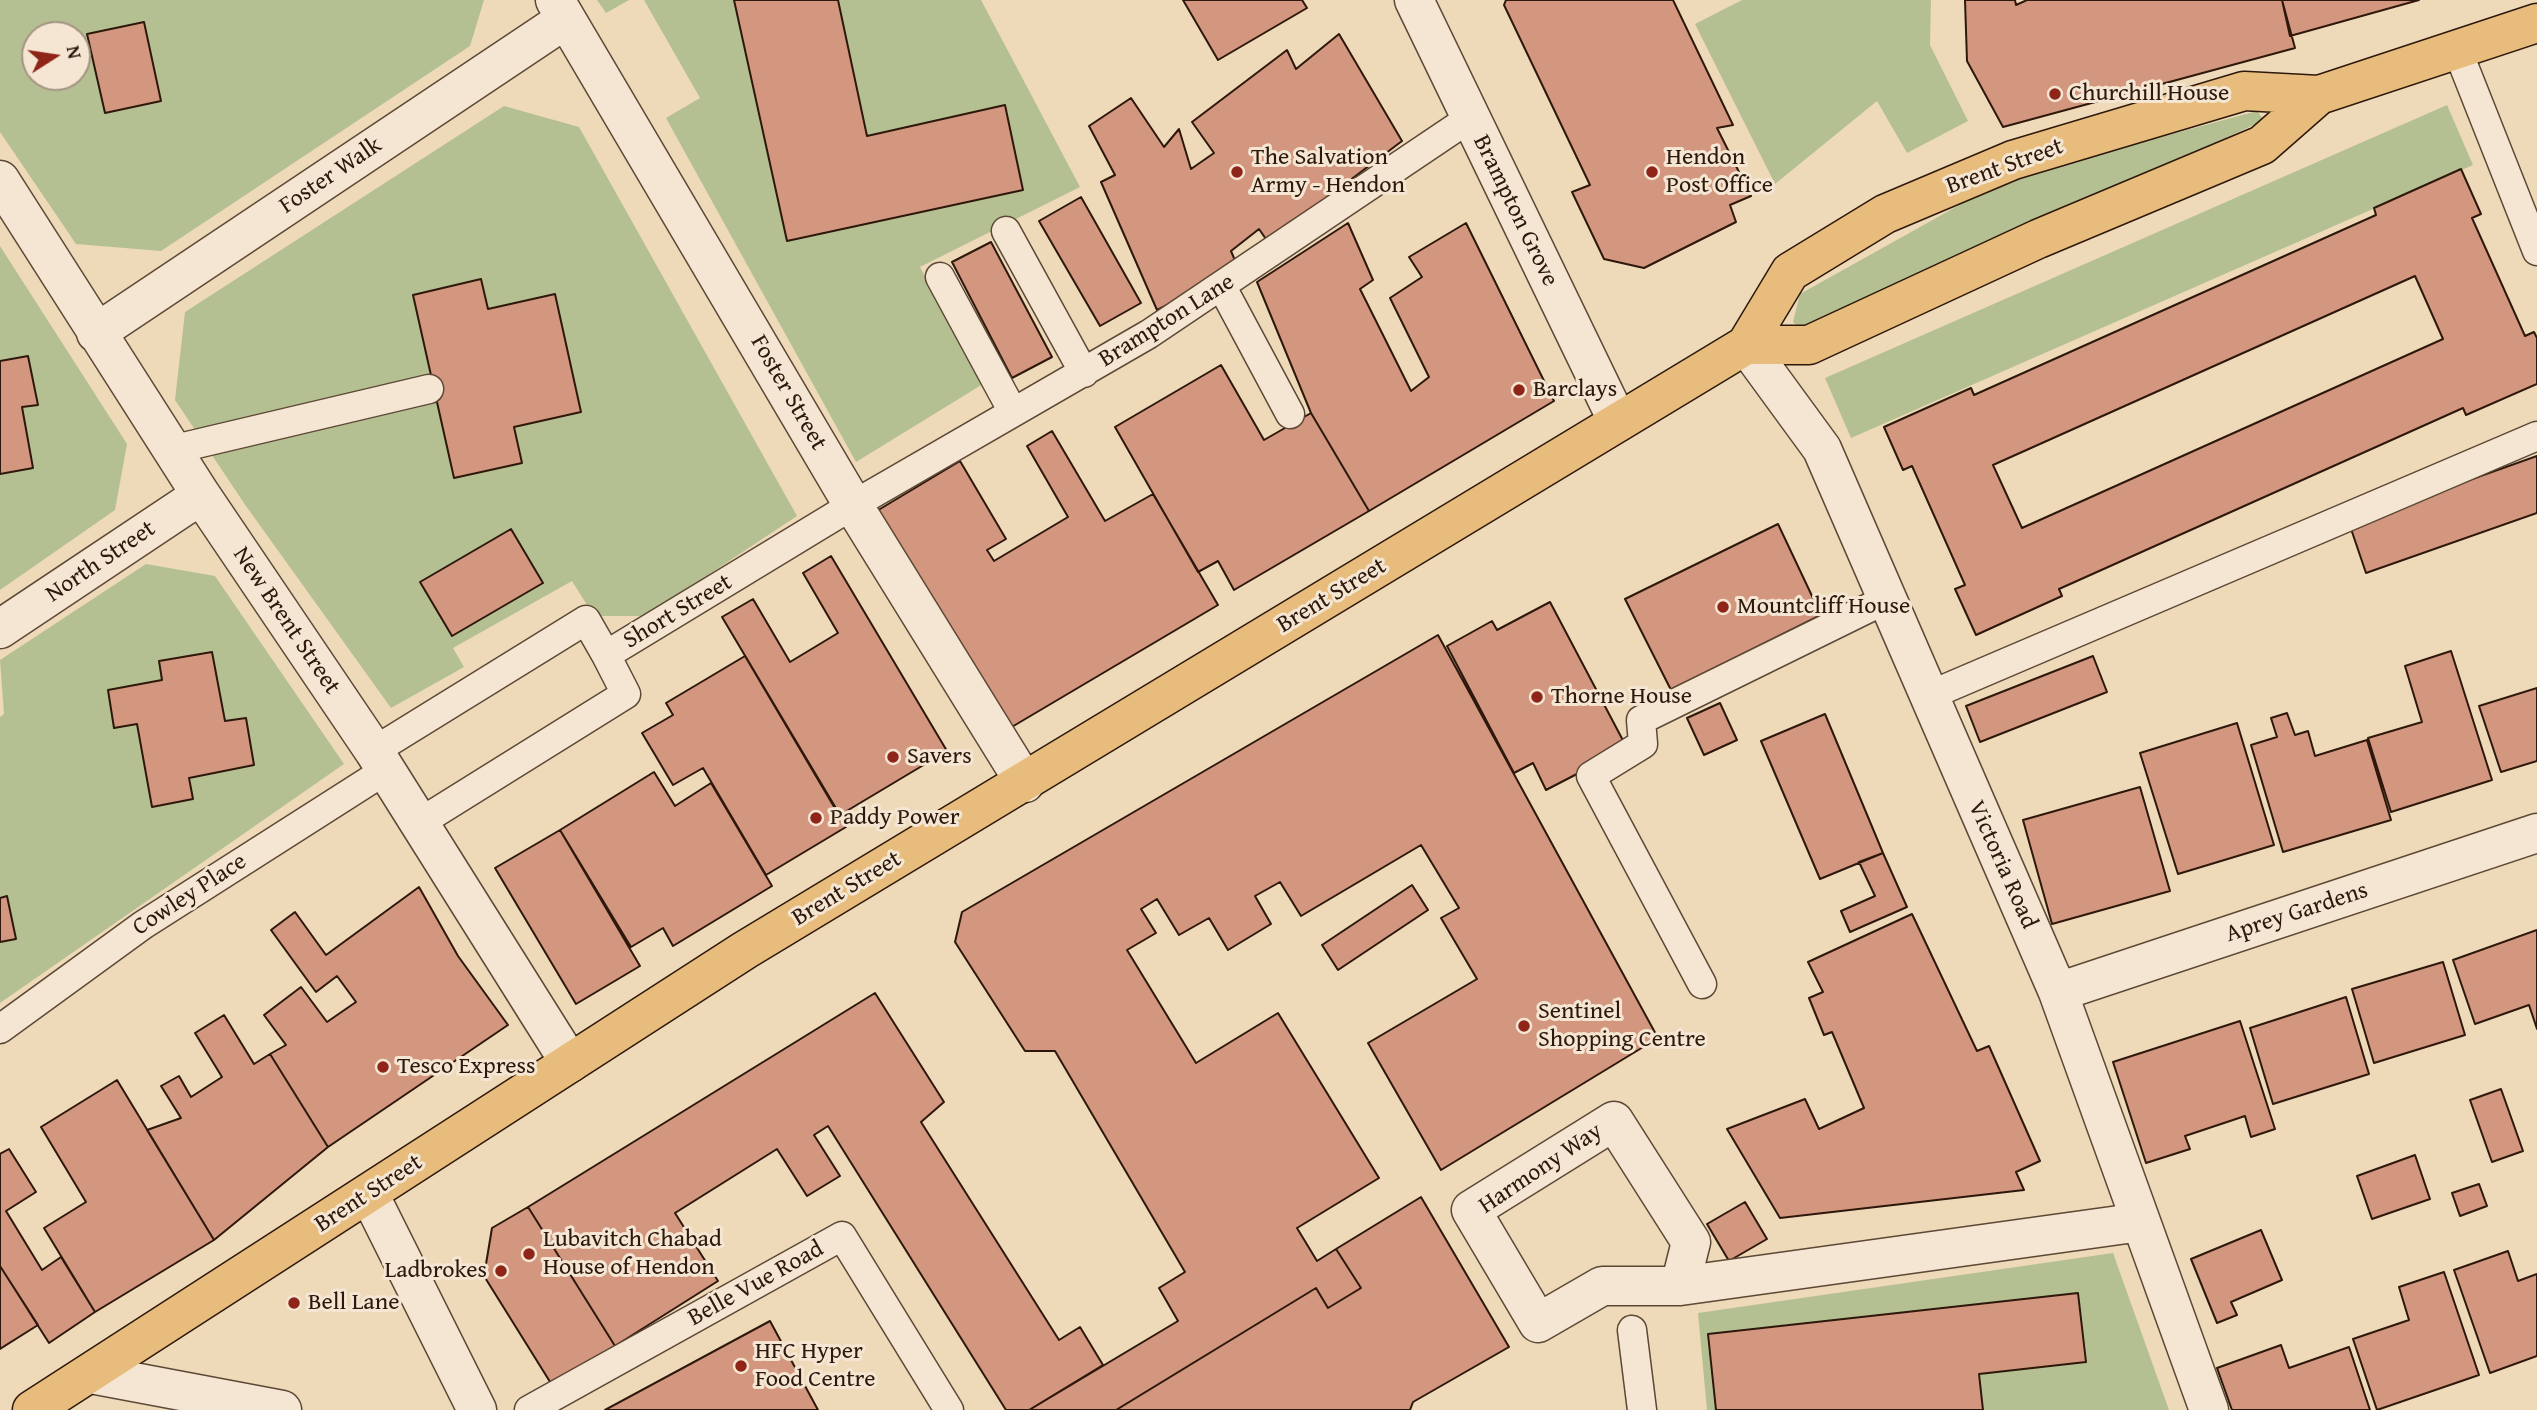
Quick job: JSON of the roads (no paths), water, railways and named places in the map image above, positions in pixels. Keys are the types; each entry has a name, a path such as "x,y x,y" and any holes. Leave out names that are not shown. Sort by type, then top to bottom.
{"main road":[{"name":"Brent Street","path":"32,1410 745,950 1746,345 1790,272 1885,214 2013,160 2244,91 2319,95 2537,23"},
{"name":"Brent Street","path":"1746,345 1809,345 2038,239 2262,145 2319,95"}],"street":[{"name":"Brampton Grove","path":"1414,0 1618,422"},
{"name":"Foster Walk","path":"96,333 560,10"},
{"name":"Foster Street","path":"560,10 853,505 1025,783"},
{"name":"New Brent Street","path":"0,180 201,495 380,760 570,1063"},
{"name":"Victoria Road","path":"1746,345 1822,449 2057,992 2209,1410"},
{"name":"North Street","path":"0,629 201,495"},
{"name":"Aprey Gardens","path":"2057,992 2537,834"},
{"name":"Harmony Way","path":"1680,1286 1691,1242 1614,1121 1471,1210 1538,1324 1602,1286 1680,1286 2141,1222"},
{"path":"369,1194 477,1410"},
{"path":"91,1374 282,1410"}],"lane":[{"path":"2457,49 2537,251"},
{"name":"Brampton Lane","path":"853,505 1084,373 1222,287 1470,118"},
{"path":"1006,231 1084,373"},
{"path":"940,277 1013,412"},
{"path":"1222,287 1290,414"},
{"path":"174,449 429,389"},
{"path":"1927,696 2537,436"},
{"name":"Short Street","path":"380,760 586,620 606,655 853,505"},
{"path":"1702,984 1591,776 1643,744 1641,720 1886,599"},
{"path":"419,823 626,694 606,655"},
{"name":"Cowley Place","path":"0,1029 143,925 380,760"},
{"name":"Belle Vue Road","path":"529,1410 842,1236 949,1410"},
{"path":"1632,1330 1642,1410"}],"place":[{"name":"Churchill House","path":"2055,94"},
{"name":"The Salvation Army - Hendon","path":"1237,172"},
{"name":"Hendon Post Office","path":"1652,172"},
{"name":"Barclays","path":"1519,390"},
{"name":"Mountcliff House","path":"1723,607"},
{"name":"Thorne House","path":"1537,697"},
{"name":"Savers","path":"893,757"},
{"name":"Paddy Power","path":"816,818"},
{"name":"Sentinel Shopping Centre","path":"1524,1026"},
{"name":"Tesco Express","path":"383,1067"},
{"name":"Lubavitch Chabad House of Hendon","path":"529,1254"},
{"name":"Ladbrokes","path":"501,1271"},
{"name":"Bell Lane","path":"294,1303"},
{"name":"HFC Hyper Food Centre","path":"741,1366"}]}
